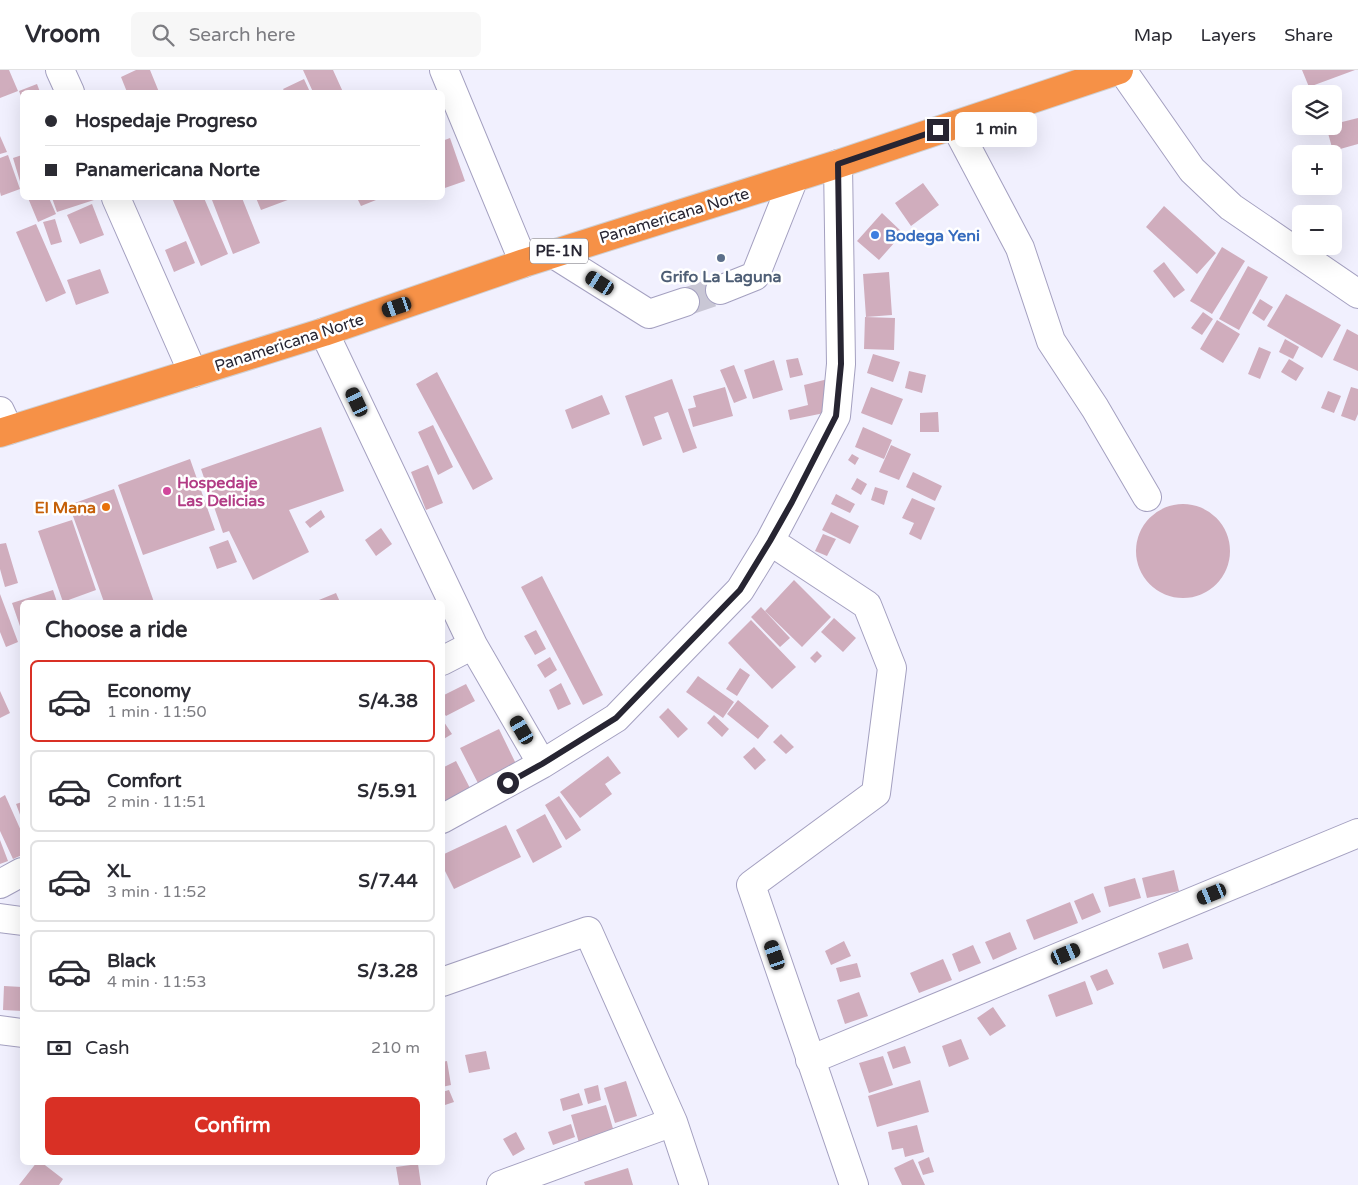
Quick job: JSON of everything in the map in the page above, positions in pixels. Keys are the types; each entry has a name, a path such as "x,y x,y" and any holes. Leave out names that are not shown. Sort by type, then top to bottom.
{"highway":[{"name":"Panamericana Norte","path":"3,425 193,373 324,332 524,262 838,164 1120,70"}],"street":[{"path":"60,70 69,90"},
{"path":"444,70 524,262"},
{"path":"1120,70 1192,170 1224,201 1358,294"},
{"path":"955,125 1020,248 1051,341 1095,408 1148,496"},
{"path":"445,817 542,764 616,718 740,590 770,541 836,416 841,364 838,164"},
{"path":"720,290 754,276 794,178"},
{"path":"117,200 193,373"},
{"path":"552,253 649,314 685,302"},
{"path":"324,332 473,645 542,764"},
{"path":"770,541 867,605 892,668 876,793 751,885 854,1185"},
{"path":"445,659 473,645"},
{"path":"810,1060 1358,833"},
{"path":"0,884 20,873"},
{"path":"0,918 20,921"},
{"path":"445,981 588,931 673,1122 694,1185"},
{"path":"0,1030 20,1033"},
{"path":"501,1185 673,1122"}],"building":[{"path":"0,70 9,70 18,91 0,98"},
{"path":"136,70 150,70 158,90 126,90 121,77"},
{"path":"303,70 333,70 342,90 312,90"},
{"path":"1302,70 1355,70 1314,85 1308,85"},
{"path":"304,79 309,90 284,90"},
{"path":"37,84 39,90 22,90"},
{"path":"1358,118 1358,144 1342,148 1342,145 1331,145 1329,135 1342,135 1342,122"},
{"path":"0,136 7,152 0,154"},
{"path":"450,138 465,181 445,188 445,140"},
{"path":"8,155 20,189 1,196 0,158"},
{"path":"20,156 20,181 13,158"},
{"path":"923,183 939,205 911,226 895,203"},
{"path":"29,200 50,200 56,214 38,222"},
{"path":"53,200 94,200 57,212"},
{"path":"173,200 205,200 228,254 201,266"},
{"path":"212,200 243,200 260,243 233,254"},
{"path":"257,200 288,200 261,210"},
{"path":"358,200 376,200 361,206"},
{"path":"92,204 104,235 80,244 67,215"},
{"path":"1164,206 1216,253 1197,274 1146,227"},
{"path":"882,213 903,233 879,260 857,241"},
{"path":"55,219 62,242 51,245 43,222"},
{"path":"36,224 66,293 46,302 16,232"},
{"path":"186,241 195,263 174,272 165,250"},
{"path":"1222,247 1245,261 1212,314 1190,301"},
{"path":"1164,262 1185,290 1174,298 1153,271"},
{"path":"1248,266 1268,277 1239,330 1219,319"},
{"path":"100,269 109,293 76,305 67,280"},
{"path":"889,272 892,315 866,317 863,274"},
{"path":"717,280 724,300 688,313 681,292"},
{"path":"1286,294 1341,325 1322,358 1267,326"},
{"path":"1260,299 1273,307 1264,321 1252,313"},
{"path":"1203,312 1213,319 1202,335 1191,328"},
{"path":"865,317 895,318 894,350 864,349"},
{"path":"1217,320 1240,334 1223,363 1200,349"},
{"path":"1347,329 1358,335 1358,371 1333,360"},
{"path":"1285,339 1299,347 1293,359 1279,352"},
{"path":"1259,347 1271,352 1260,379 1248,374"},
{"path":"873,354 900,362 893,382 867,373"},
{"path":"798,358 803,375 790,378 786,360"},
{"path":"1289,359 1304,368 1296,381 1281,372"},
{"path":"774,360 783,390 753,399 744,370"},
{"path":"734,365 747,398 734,403 720,370"},
{"path":"909,371 926,375 922,393 905,388"},
{"path":"437,372 493,479 473,490 416,384"},
{"path":"672,379 697,448 683,453 668,412 654,417 662,439 643,446 625,396"},
{"path":"828,379 834,411 790,420 788,410 808,405 804,385"},
{"path":"725,387 733,416 693,427 688,409 696,407 693,396"},
{"path":"871,387 903,399 892,425 861,413"},
{"path":"1351,387 1358,389 1358,414 1355,421 1341,416"},
{"path":"1328,391 1341,396 1334,413 1321,408"},
{"path":"602,395 610,414 572,429 565,410"},
{"path":"938,412 939,432 920,432 920,413"},
{"path":"433,425 453,467 438,475 418,432"},
{"path":"321,427 344,491 289,510 309,552 253,580 229,531 223,533 201,469"},
{"path":"863,427 892,440 884,459 855,447"},
{"path":"891,445 911,454 899,480 879,472"},
{"path":"852,454 859,458 855,465 848,460"},
{"path":"190,459 215,530 143,555 118,485"},
{"path":"428,465 443,503 426,510 411,472"},
{"path":"913,472 942,486 935,501 906,487"},
{"path":"857,478 867,484 861,495 851,489"},
{"path":"875,487 888,491 884,505 871,500"},
{"path":"114,489 153,600 103,600 69,505"},
{"path":"836,494 855,504 850,513 831,504"},
{"path":"912,498 935,508 921,540 909,534 914,523 902,518"},
{"path":"1183,504 1201,507 1216,518 1227,533 1230,551 1227,569 1216,584 1201,595 1183,598 1165,595 1150,584 1139,569 1136,551 1139,533 1150,518 1165,507"},
{"path":"321,510 325,517 310,528 305,522"},
{"path":"831,512 859,526 850,544 822,530"},
{"path":"72,520 96,590 68,600 62,600 38,531"},
{"path":"381,528 392,544 376,556 365,540"},
{"path":"823,534 836,539 827,556 815,551"},
{"path":"228,540 237,562 217,569 209,547"},
{"path":"6,543 18,583 5,587 0,569 0,544"},
{"path":"542,576 603,695 583,705 521,587"},
{"path":"794,580 831,617 802,647 765,611"},
{"path":"53,590 56,600 21,600"},
{"path":"336,593 339,600 319,600"},
{"path":"0,594 18,642 6,647 0,632"},
{"path":"20,600 20,626 12,603"},
{"path":"761,607 790,638 780,647 751,617"},
{"path":"834,618 856,638 843,652 821,632"},
{"path":"751,620 796,667 772,689 728,643"},
{"path":"536,630 546,649 535,655 524,636"},
{"path":"817,651 822,656 815,663 810,658"},
{"path":"550,657 557,670 545,678 537,665"},
{"path":"740,668 750,675 737,696 726,689"},
{"path":"698,676 734,702 723,718 686,692"},
{"path":"561,683 571,704 558,710 549,690"},
{"path":"466,684 475,701 446,716 445,694"},
{"path":"0,691 10,713 0,718"},
{"path":"738,700 769,726 758,739 727,714"},
{"path":"668,708 688,729 678,738 659,717"},
{"path":"714,715 729,729 722,737 707,723"},
{"path":"445,724 452,734 445,738"},
{"path":"499,729 520,772 482,791 460,748"},
{"path":"781,734 794,747 786,754 773,742"},
{"path":"754,747 766,760 755,770 743,757"},
{"path":"608,756 621,773 605,784 612,794 580,818 560,792"},
{"path":"456,761 472,792 445,806 445,766"},
{"path":"5,795 20,829 20,856 13,859 0,831 0,798"},
{"path":"559,796 581,830 566,840 545,805"},
{"path":"20,803 20,815 16,804"},
{"path":"545,814 562,847 533,863 516,830"},
{"path":"506,825 521,857 454,889 445,871 445,854"},
{"path":"0,840 8,861 0,864"},
{"path":"1174,870 1179,891 1147,898 1142,878"},
{"path":"1135,878 1141,898 1109,907 1104,887"},
{"path":"1093,893 1101,912 1082,920 1074,901"},
{"path":"1070,902 1078,923 1034,940 1026,920"},
{"path":"1010,932 1017,949 993,960 985,942"},
{"path":"844,941 851,956 831,965 825,951"},
{"path":"1188,943 1193,959 1163,969 1158,953"},
{"path":"973,945 981,963 959,972 952,954"},
{"path":"943,959 952,980 919,993 910,973"},
{"path":"857,963 861,977 840,982 836,968"},
{"path":"1107,969 1114,984 1097,991 1090,976"},
{"path":"1085,981 1093,1004 1056,1017 1048,995"},
{"path":"4,986 20,987 20,1011 3,1010"},
{"path":"859,992 868,1016 845,1024 837,1000"},
{"path":"993,1007 1006,1026 990,1036 977,1018"},
{"path":"961,1039 969,1059 949,1067 942,1046"},
{"path":"905,1046 911,1063 893,1069 887,1052"},
{"path":"486,1051 490,1069 469,1073 465,1055"},
{"path":"883,1056 893,1085 869,1093 859,1063"},
{"path":"445,1061 447,1061 451,1085 445,1086"},
{"path":"920,1080 929,1112 877,1127 868,1096"},
{"path":"626,1081 637,1116 615,1123 604,1088"},
{"path":"598,1085 601,1100 588,1104 584,1089"},
{"path":"449,1090 454,1102 445,1105 445,1091"},
{"path":"579,1093 583,1105 563,1111 560,1099"},
{"path":"606,1105 614,1132 579,1143 571,1115"},
{"path":"571,1124 575,1137 553,1145 548,1132"},
{"path":"917,1125 924,1152 905,1157 903,1148 892,1150 888,1132"},
{"path":"516,1132 525,1149 513,1156 503,1139"},
{"path":"929,1157 934,1172 923,1175 918,1162"},
{"path":"913,1159 925,1185 902,1185 894,1168"},
{"path":"35,1165 45,1165 63,1179 59,1185 19,1185"},
{"path":"418,1165 421,1185 399,1185 396,1167"},
{"path":"628,1168 633,1185 585,1185 584,1182"}],"tunnel":[{"path":"685,302 720,290"}],"place":[{"name":"Bodega Yeni","path":"875,235"},
{"name":"Grifo La Laguna","path":"721,258"},
{"name":"Hospedaje Las Delicias","path":"167,491"},
{"name":"El Mana","path":"106,507"}],"route":[{"path":"508,783 616,718 740,590 792,502 836,416 841,364 838,164 938,130"}]}
